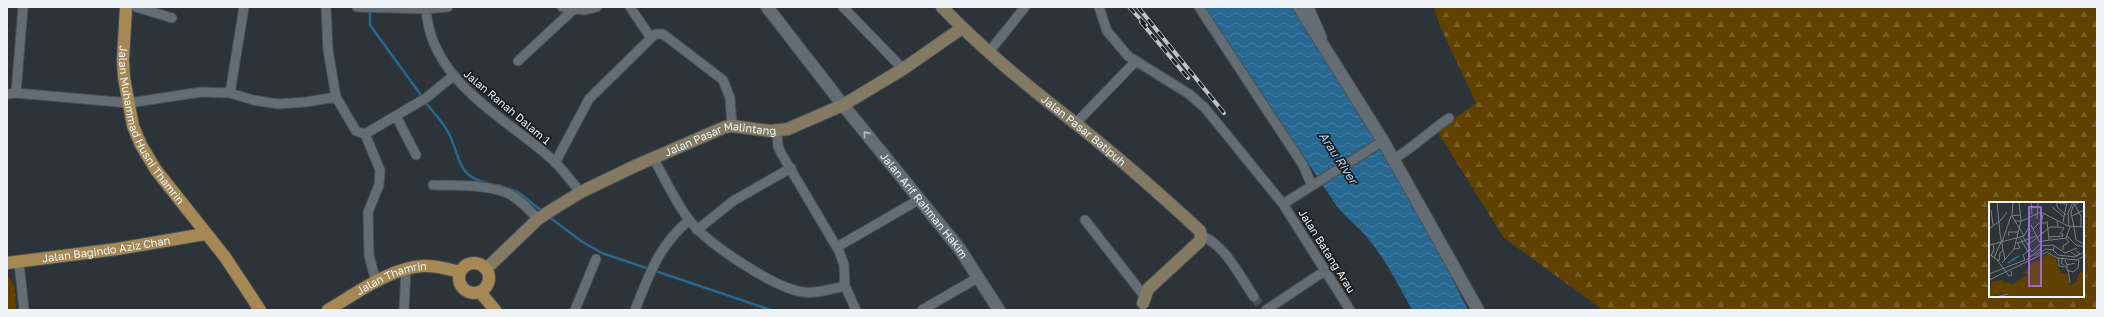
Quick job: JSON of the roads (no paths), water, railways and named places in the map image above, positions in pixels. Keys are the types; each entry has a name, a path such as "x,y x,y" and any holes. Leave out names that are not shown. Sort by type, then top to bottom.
{"main road":[{"name":"Jalan Muhammad Husni Thamrin","path":"126,7 123,60 133,126 147,158 174,195 225,257 260,310"},
{"name":"Jalan Pasar Batipuh","path":"942,7 962,28 1043,100 1075,124 1194,226 1202,236"},
{"name":"Jalan Pasar Malintang","path":"486,269 543,215 581,192 712,132 732,126 777,132 788,129 843,104 903,69 962,28"},
{"name":"Jalan Bagindo Aziz Chan","path":"13,263 117,249 205,234"},
{"path":"1143,305 1148,290 1196,246 1202,236"},
{"path":"472,262 478,263 486,269 489,279 488,285 480,292 474,293 463,288 460,283 460,272 467,264 472,262"},
{"name":"Jalan Thamrin","path":"328,310 376,282 406,268 431,265 460,272"},
{"path":"480,292 495,310"}],"street":[{"path":"23,7 11,94 129,103 201,92 230,93 253,100 278,104 306,102 336,96"},
{"path":"136,7 172,18"},
{"path":"230,93 244,7"},
{"path":"326,7 328,50 336,96 356,131 365,134 426,98 452,76"},
{"path":"357,7 448,7"},
{"path":"562,7 585,10 597,7"},
{"path":"630,7 650,38"},
{"name":"Jalan Arif Rahman Hakim","path":"767,7 920,199 979,277 999,310"},
{"path":"843,7 903,69"},
{"path":"990,52 1025,7"},
{"name":"Jalan Batang Arau","path":"1099,7 1107,30 1128,56 1135,62 1189,94 1205,108 1283,204 1350,310"},
{"path":"1199,7 1303,165 1314,185"},
{"path":"1299,7 1394,159 1478,310"},
{"path":"1310,7 1320,30 1323,44"},
{"name":"Jalan Ranah Dalam 1","path":"426,8 436,48 452,76 555,163 581,192"},
{"path":"518,61 574,9"},
{"path":"555,163 589,99 650,38 656,34 663,34 723,80 730,98 732,126"},
{"path":"1075,124 1135,62"},
{"path":"396,116 416,155"},
{"path":"1394,159 1412,148 1433,129 1449,118"},
{"path":"777,132 778,146 837,247 844,265 845,286 856,310"},
{"path":"365,134 380,170 379,185 368,212 369,255 376,282"},
{"path":"1283,204 1382,141"},
{"path":"653,158 689,220 697,230 739,260 791,288 808,292 845,286"},
{"path":"697,230 733,200 790,168"},
{"path":"433,185 482,188 507,193 522,204 543,215"},
{"path":"837,247 920,199"},
{"path":"639,309 648,275 652,266 669,239 689,220"},
{"path":"1085,220 1143,305"},
{"path":"1202,236 1209,238 1219,246 1254,297"},
{"path":"575,310 596,259"},
{"path":"13,263 24,310"},
{"path":"404,310 406,268"},
{"path":"1263,309 1326,270"},
{"path":"922,310 979,277"}],"water":[{"name":"Arau River","path":"1204,7 1292,7 1377,138 1411,196 1468,310 1412,310 1382,257 1366,236 1336,205"}],"waterway":[{"path":"370,10 370,25 423,98"},
{"path":"425,102 448,132 460,164 464,170 477,180 487,183"},
{"path":"498,185 518,192 543,212"},
{"path":"548,216 581,241 602,253 771,310"}],"tunnel":[{"path":"1254,297 1261,306"}],"railway":[{"path":"1129,7 1146,25"},
{"path":"1138,7 1224,113"},
{"path":"1141,22 1188,78"}]}
